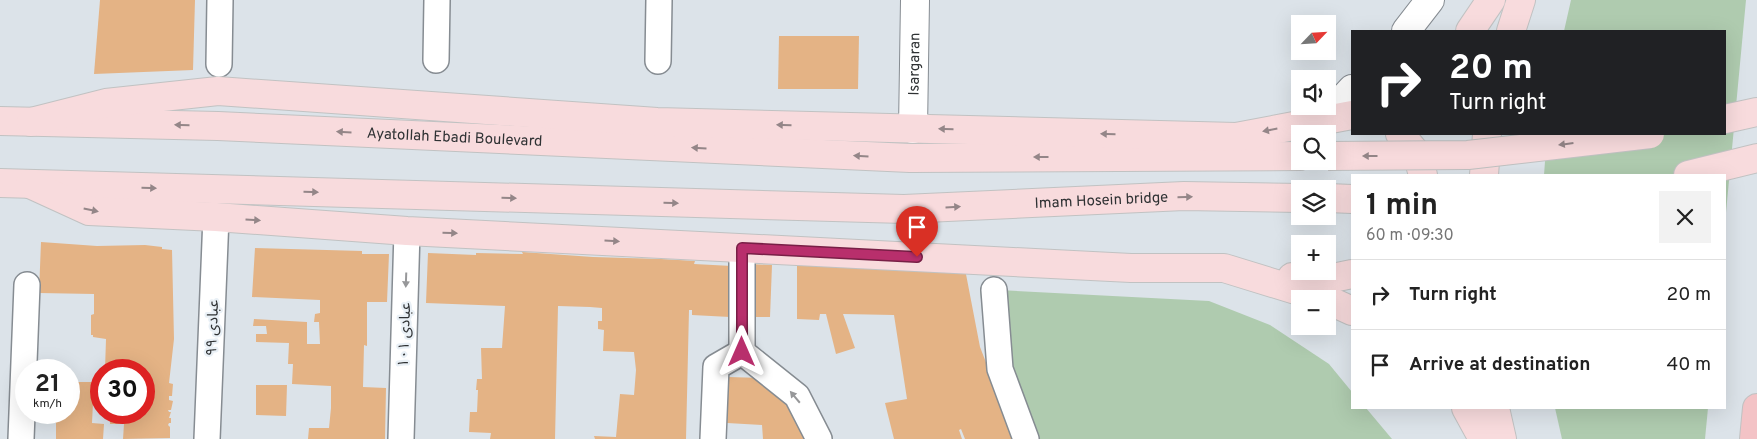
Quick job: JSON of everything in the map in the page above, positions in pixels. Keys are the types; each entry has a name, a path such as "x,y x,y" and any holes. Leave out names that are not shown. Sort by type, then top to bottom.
{"highway":[{"path":"1754,439 1757,408"}],"main road":[{"path":"1471,30 1491,0"},
{"path":"1511,30 1521,0"},
{"path":"31,122 106,103 218,91 656,122 1236,137 1351,115"},
{"path":"1726,119 1757,112"},
{"name":"Ayatollah Ebadi Boulevard","path":"0,121 218,126 910,158 1291,156"},
{"path":"1401,135 1417,154 1423,174"},
{"path":"1484,174 1487,135"},
{"path":"1336,156 1468,155 1641,135"},
{"path":"1692,174 1757,158"},
{"path":"0,184 30,184 89,211 216,217 407,231 1131,268 1224,268 1323,280 1351,274"},
{"name":"Imam Hosein bridge","path":"30,184 904,209 1184,196 1291,198"},
{"path":"1336,198 1351,198"},
{"path":"1224,268 1296,290"},
{"path":"1336,304 1351,311"},
{"path":"1467,409 1483,439"},
{"path":"1494,409 1502,439"}],"street":[{"path":"219,64 220,0"},
{"path":"436,60 437,0"},
{"path":"658,61 659,0"},
{"name":"Isargaran","path":"913,129 915,0"},
{"path":"1407,30 1430,0"},
{"path":"1323,120 1351,90"},
{"name":"عبادی ۹۹","path":"207,439 216,217"},
{"name":"عبادی ۱۰۱","path":"401,439 407,231"},
{"path":"742,248 742,352"},
{"path":"21,439 27,285"},
{"path":"994,290 1000,369 1026,439"},
{"path":"713,439 716,367 742,352"},
{"path":"742,352 797,396 819,439"}],"green space":[{"path":"1571,0 1746,0 1726,212 1726,174 1544,174 1547,135 1726,135 1726,30 1564,30"},
{"path":"980,289 1209,301 1270,325 1329,364 1351,391 1351,409 1367,409 1392,439 1013,439 988,371"},
{"path":"1555,409 1708,409 1705,439 1562,439"}],"building":[{"path":"100,0 195,0 193,70 94,74"},
{"path":"779,36 859,36 858,89 778,89"},
{"path":"41,242 97,246 145,245 172,250 174,339 169,383 173,384 172,396 169,396 169,400 173,401 171,410 168,410 171,412 169,418 171,418 171,423 168,425 170,427 170,438 123,439 124,424 155,424 155,359 105,359 106,339 91,335 94,294 39,293"},
{"path":"255,248 362,251 362,254 389,254 387,302 367,302 367,346 364,345 363,387 386,388 385,439 308,439 309,428 329,428 331,386 292,384 293,364 288,364 289,343 256,342 256,334 267,334 266,326 253,326 254,319 307,322 307,344 320,344 319,322 314,322 315,314 320,313 320,300 252,297"},
{"path":"522,252 695,261 694,264 732,266 730,317 692,315 692,310 689,310 686,439 595,439 594,436 616,437 620,394 634,395 636,370 634,352 603,351 604,330 598,329 598,321 602,321 602,308 590,307 558,306 555,439 490,439 491,433 469,432 470,412 477,412 477,379 482,379 481,348 502,348 505,306 426,303 428,253 476,255 476,253 523,254"},
{"path":"749,264 772,265 770,317 749,317"},
{"path":"797,264 868,265 868,268 893,269 965,269 980,347 1005,418 1009,417 1016,439 965,439 961,429 959,430 962,439 894,439 885,403 907,399 894,315 843,314 855,348 836,354 826,314 820,314 819,320 797,319"},
{"path":"728,377 763,378 784,397 788,408 792,409 795,422 806,439 763,439 762,425 727,423"},
{"path":"80,382 90,382 90,424 104,424 103,439 56,439 56,424 80,424"},
{"path":"256,385 287,385 286,416 256,415"}],"route":[{"path":"742,352 742,248 917,257"}]}
